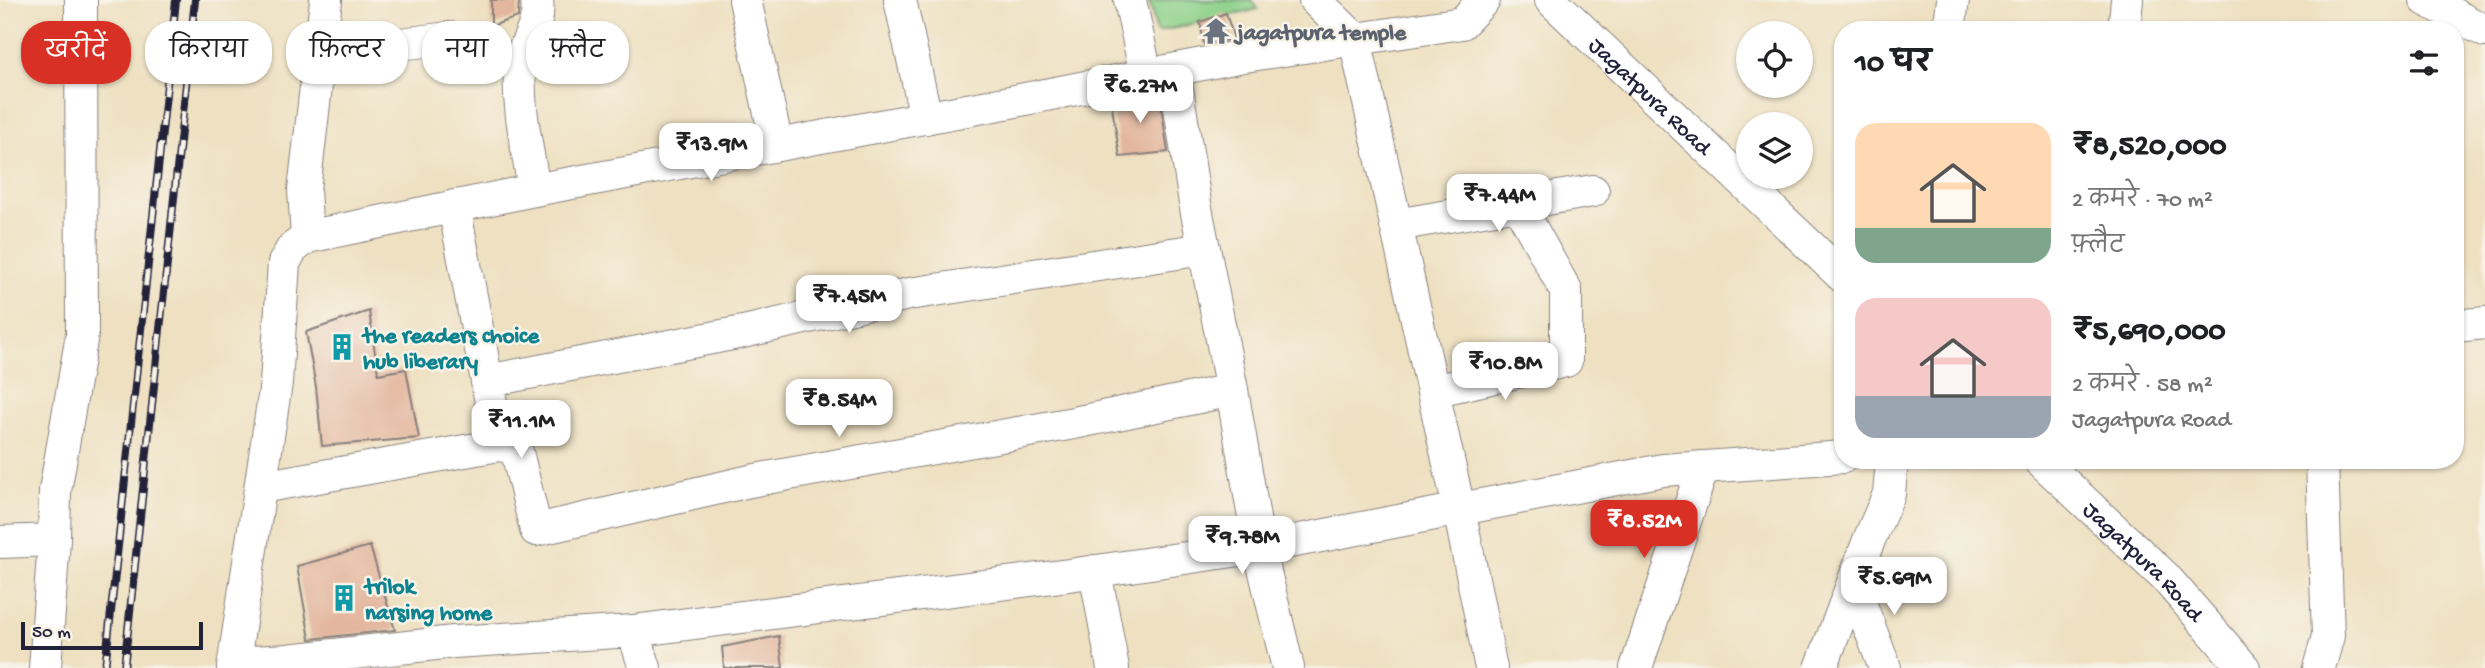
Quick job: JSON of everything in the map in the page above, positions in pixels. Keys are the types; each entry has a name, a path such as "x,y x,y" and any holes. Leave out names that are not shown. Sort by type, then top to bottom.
{"street":[{"path":"45,668 58,463 82,335 81,0"},
{"path":"323,21 326,0"},
{"path":"534,190 519,93 521,64 527,41 538,21 537,0"},
{"path":"745,0 777,145"},
{"path":"900,0 926,118"},
{"path":"1130,0 1160,72 1204,249 1259,547 1288,668"},
{"path":"1315,0 1355,39 1459,509 1491,668"},
{"path":"1484,0 1462,23 1238,57 534,190 307,237 292,249 284,263 276,383 234,666 459,655 1259,547 1663,470 1834,458"},
{"path":"1950,21 1953,0"},
{"path":"2125,21 2127,0"},
{"path":"2426,0 2485,31"},
{"name":"Jagatpura Road","path":"1570,6 1834,268"},
{"path":"307,237 304,190 315,84"},
{"path":"1396,225 1593,191"},
{"path":"1433,391 1566,361 1566,291 1518,204"},
{"path":"454,206 499,445"},
{"path":"487,381 743,332 909,294 1204,249"},
{"path":"2464,325 2485,323"},
{"path":"261,487 499,445 516,448 536,530 750,481 1074,423 1232,390"},
{"path":"1636,668 1703,467"},
{"path":"1821,668 1889,494 1891,469"},
{"name":"Jagatpura Road","path":"2050,469 2165,577 2244,668"},
{"path":"2319,668 2328,636 2322,469"},
{"path":"0,542 54,540"},
{"path":"1096,571 1113,668"},
{"path":"1853,584 1885,668"},
{"path":"633,631 645,668"}],"green space":[{"path":"1149,0 1251,0 1258,9 1157,32"}],"building":[{"path":"491,0 519,0 518,17 506,21 491,21"},
{"name":"jagatpura temple","path":"1226,13 1234,39 1204,44 1200,22"},
{"path":"1159,91 1168,152 1120,157 1111,101"},
{"path":"369,311 378,374 406,369 419,438 322,446 316,387 306,332"},
{"name":"trilok narsing home","path":"370,546 395,630 310,639 297,566"},
{"path":"779,636 783,668 724,668 722,647"}],"railway":[{"path":"105,668 176,0"},
{"path":"124,668 195,0"}],"place":[{"name":"jagatpura temple","path":"1216,31"},
{"name":"the readers choice hub liberary","path":"342,347"},
{"name":"trilok narsing home","path":"344,598"}]}
